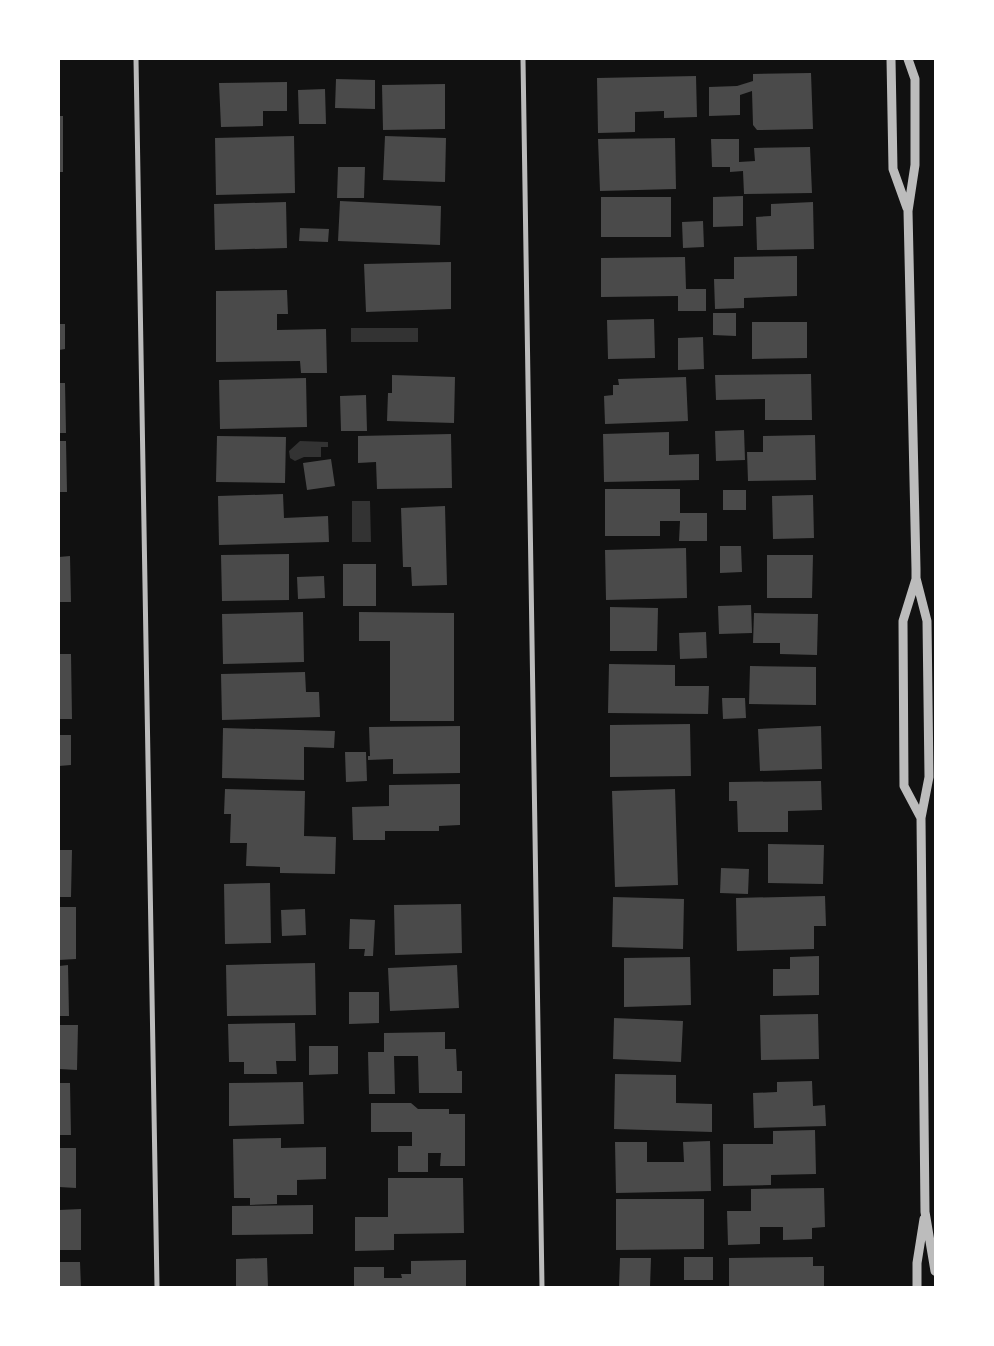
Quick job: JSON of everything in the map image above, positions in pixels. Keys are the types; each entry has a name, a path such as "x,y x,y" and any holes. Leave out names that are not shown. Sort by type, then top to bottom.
{"street":[{"path":"136,59 157,1287"},
{"path":"523,59 542,1287"},
{"path":"891,59 893,169 908,211"},
{"path":"908,59 915,79 915,165 908,211 916,578 927,621 929,777 921,818 925,1212 935,1271"},
{"path":"916,578 903,621 904,786 921,818"},
{"path":"917,1287 917,1263 925,1212"}],"shaded area":[{"path":"351,328 418,328 418,342 351,342"},
{"path":"300,441 328,442 328,447 321,447 321,457 304,457 295,461 290,458 289,451"},
{"path":"352,501 370,501 371,542 352,542"}],"building":[{"path":"811,73 813,129 757,130 753,125 752,91 740,95 740,115 709,116 709,87 737,86 753,81 753,74"},
{"path":"696,76 697,117 664,118 664,111 635,112 635,132 598,133 597,78"},
{"path":"336,79 375,80 375,109 335,108"},
{"path":"287,82 287,111 263,111 263,126 221,127 219,83"},
{"path":"445,84 445,129 383,130 382,85"},
{"path":"325,89 326,124 299,124 298,90"},
{"path":"59,116 63,116 63,172 59,172"},
{"path":"294,136 295,193 216,195 215,138"},
{"path":"385,136 446,138 445,182 383,180"},
{"path":"675,138 676,189 600,191 598,139"},
{"path":"711,139 739,139 739,162 755,161 754,148 810,147 812,193 744,194 743,171 730,172 730,167 712,167"},
{"path":"338,167 365,167 364,198 337,198"},
{"path":"743,196 743,226 713,227 713,197"},
{"path":"601,197 671,197 671,237 601,237"},
{"path":"340,201 441,206 440,245 338,241"},
{"path":"286,202 287,248 215,250 214,204"},
{"path":"813,202 814,249 757,250 756,217 771,216 771,204"},
{"path":"703,221 704,247 683,248 682,222"},
{"path":"300,228 329,229 328,242 299,241"},
{"path":"797,256 797,296 744,298 744,308 715,309 714,279 734,279 734,257"},
{"path":"685,257 686,289 706,289 706,311 678,311 678,296 601,297 601,258"},
{"path":"451,262 451,309 366,312 364,264"},
{"path":"287,290 288,314 277,314 277,330 326,329 327,373 301,373 300,361 216,362 216,291"},
{"path":"713,313 736,313 736,336 713,335"},
{"path":"654,319 655,358 608,359 607,320"},
{"path":"752,322 807,322 807,358 752,359"},
{"path":"59,324 65,324 65,349 59,350"},
{"path":"703,337 704,369 678,370 678,338"},
{"path":"811,374 812,420 765,420 765,399 716,400 715,375"},
{"path":"392,375 455,377 454,423 387,421 388,393 392,393"},
{"path":"686,377 688,421 605,424 604,396 613,395 613,385 619,385 618,379"},
{"path":"306,378 307,427 220,429 219,380"},
{"path":"59,383 65,383 66,433 59,433"},
{"path":"366,395 367,431 341,431 340,396"},
{"path":"744,430 745,460 716,461 715,431"},
{"path":"669,432 669,455 699,454 699,480 604,482 603,434"},
{"path":"451,434 452,488 377,489 376,462 358,463 358,436"},
{"path":"815,435 816,480 748,481 747,452 763,452 763,436"},
{"path":"217,436 286,437 285,483 216,482"},
{"path":"59,441 66,441 67,492 59,492"},
{"path":"331,459 335,486 307,490 303,463"},
{"path":"605,489 680,489 680,513 707,513 707,541 679,541 680,521 660,521 660,536 605,536"},
{"path":"723,490 746,490 746,510 723,510"},
{"path":"283,494 284,518 328,516 329,542 219,545 218,496"},
{"path":"813,495 814,538 773,539 772,496"},
{"path":"445,506 447,585 412,586 411,567 403,567 401,508"},
{"path":"720,546 741,546 742,572 720,573"},
{"path":"686,548 687,598 606,600 605,550"},
{"path":"289,554 289,600 222,601 221,555"},
{"path":"767,555 813,555 812,598 767,598"},
{"path":"70,556 71,602 59,602 59,557"},
{"path":"343,564 376,564 376,606 343,606"},
{"path":"324,576 325,598 298,599 297,577"},
{"path":"751,605 752,633 719,634 718,606"},
{"path":"610,607 658,608 657,651 610,651"},
{"path":"303,612 304,662 223,664 222,614"},
{"path":"359,612 454,613 454,721 390,721 390,641 359,641"},
{"path":"754,613 818,614 817,655 780,654 780,643 753,643"},
{"path":"706,632 707,658 680,659 679,633"},
{"path":"59,654 71,654 72,719 59,719"},
{"path":"609,664 675,665 675,686 709,686 708,714 608,713"},
{"path":"750,666 816,667 816,705 749,704"},
{"path":"305,672 306,692 319,692 320,717 222,720 221,674"},
{"path":"722,698 745,698 746,718 723,719"},
{"path":"690,724 691,776 610,777 610,725"},
{"path":"460,726 460,773 393,774 393,759 368,760 368,756 370,756 369,727"},
{"path":"821,726 822,769 760,771 758,729"},
{"path":"223,728 335,731 334,748 304,747 304,780 222,778"},
{"path":"59,735 71,735 71,765 59,766"},
{"path":"345,752 366,752 367,781 346,782"},
{"path":"821,781 822,810 788,811 788,832 738,832 737,801 729,801 729,782"},
{"path":"460,784 460,825 439,826 439,831 385,831 385,840 353,840 352,807 389,806 389,785"},
{"path":"225,789 305,791 304,836 336,837 335,874 280,873 280,867 246,866 247,843 230,843 231,814 224,814"},
{"path":"675,789 678,885 615,887 612,791"},
{"path":"768,844 824,845 823,884 768,883"},
{"path":"59,850 72,850 71,897 59,897"},
{"path":"721,868 749,869 748,894 720,893"},
{"path":"270,883 271,943 225,944 224,884"},
{"path":"825,896 826,926 814,926 814,949 737,951 736,898"},
{"path":"613,897 684,899 683,949 612,947"},
{"path":"461,904 462,953 395,955 394,905"},
{"path":"59,907 76,907 76,959 59,960"},
{"path":"305,909 306,935 282,936 281,910"},
{"path":"350,919 375,920 373,956 364,956 365,949 349,949"},
{"path":"819,956 819,995 773,996 773,969 790,969 790,957"},
{"path":"690,957 691,1005 624,1007 624,958"},
{"path":"315,963 316,1015 227,1016 226,965"},
{"path":"68,965 69,1016 59,1016 59,966"},
{"path":"457,965 459,1008 390,1011 388,968"},
{"path":"349,992 379,992 379,1023 349,1024"},
{"path":"818,1014 819,1059 761,1060 760,1015"},
{"path":"614,1018 683,1021 681,1062 613,1059"},
{"path":"295,1023 296,1061 276,1061 277,1074 244,1074 244,1062 229,1062 228,1024"},
{"path":"59,1025 78,1025 77,1070 59,1069"},
{"path":"445,1032 445,1049 456,1049 457,1071 462,1071 462,1093 419,1093 418,1056 394,1056 395,1094 369,1094 368,1052 384,1052 384,1033"},
{"path":"309,1046 338,1046 338,1074 309,1075"},
{"path":"615,1074 676,1075 676,1103 712,1104 712,1132 614,1129"},
{"path":"812,1081 813,1106 825,1105 826,1126 754,1128 753,1093 777,1092 777,1082"},
{"path":"303,1082 304,1124 229,1126 229,1083"},
{"path":"59,1083 70,1083 71,1135 59,1135"},
{"path":"371,1103 411,1103 418,1109 449,1109 449,1114 465,1114 465,1166 440,1166 441,1153 428,1153 428,1172 398,1172 398,1146 412,1146 412,1132 371,1132"},
{"path":"815,1130 816,1174 771,1175 771,1185 723,1186 723,1144 773,1144 773,1131"},
{"path":"281,1138 281,1148 326,1147 326,1179 297,1180 297,1195 277,1195 277,1204 250,1205 250,1198 234,1198 233,1139"},
{"path":"710,1141 711,1191 616,1193 615,1142 647,1142 647,1162 684,1162 683,1142"},
{"path":"59,1148 76,1148 76,1188 59,1187"},
{"path":"388,1178 463,1178 464,1233 394,1234 394,1250 355,1251 355,1217 388,1217"},
{"path":"824,1188 825,1227 812,1228 812,1239 783,1240 783,1227 760,1227 760,1244 728,1245 727,1211 751,1211 751,1189"},
{"path":"616,1199 704,1199 704,1249 616,1250"},
{"path":"313,1205 313,1234 232,1235 232,1206"},
{"path":"81,1209 81,1250 59,1250 59,1210"},
{"path":"684,1257 713,1257 713,1280 684,1280"},
{"path":"813,1257 813,1266 824,1266 824,1287 729,1287 729,1258"},
{"path":"267,1258 268,1287 236,1287 236,1259"},
{"path":"620,1258 651,1258 650,1287 619,1287"},
{"path":"466,1260 466,1287 354,1287 354,1267 384,1267 384,1278 402,1278 401,1274 411,1274 411,1261"},
{"path":"59,1262 80,1262 81,1287 59,1287"}]}
